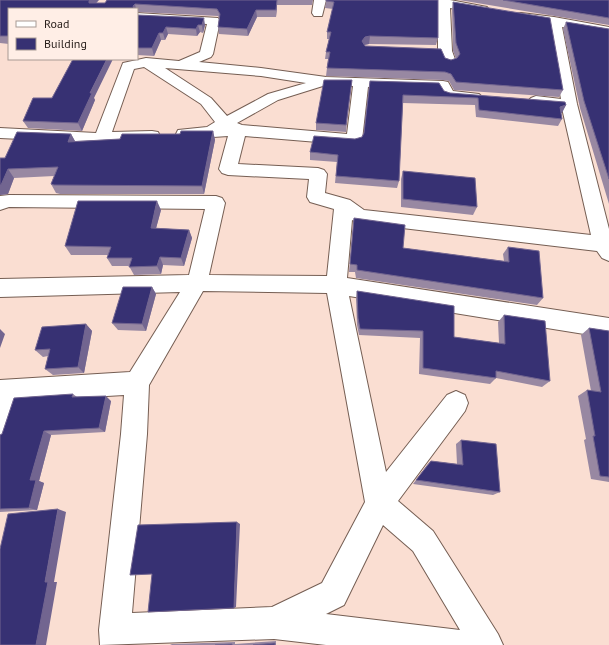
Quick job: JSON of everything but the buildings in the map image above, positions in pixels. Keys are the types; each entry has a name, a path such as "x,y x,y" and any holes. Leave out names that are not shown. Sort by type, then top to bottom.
{"street":[{"path":"318,12 320,0"},
{"path":"429,0 491,12"},
{"path":"430,51 447,57 444,2"},
{"path":"534,7 538,20"},
{"path":"507,14 609,31"},
{"path":"138,17 214,21 206,54 181,65"},
{"path":"232,126 228,169 318,174 316,197 344,205 360,216 606,248 569,104 554,21"},
{"path":"146,62 206,101 232,126 354,140 361,82"},
{"path":"102,138 128,66 146,62 261,72 326,81 443,85 448,95 486,98"},
{"path":"0,133 102,138 208,133 232,126 273,97 326,81"},
{"path":"524,100 569,104"},
{"path":"0,144 20,135"},
{"path":"0,203 9,200 216,203 196,283 137,383 134,434 116,637 274,623 457,645"},
{"path":"344,205 336,284 379,502 423,541 487,645"},
{"path":"0,288 196,283 336,284 609,328"},
{"path":"0,429 6,390 137,383"},
{"path":"274,623 332,594 379,502 456,403"}]}
